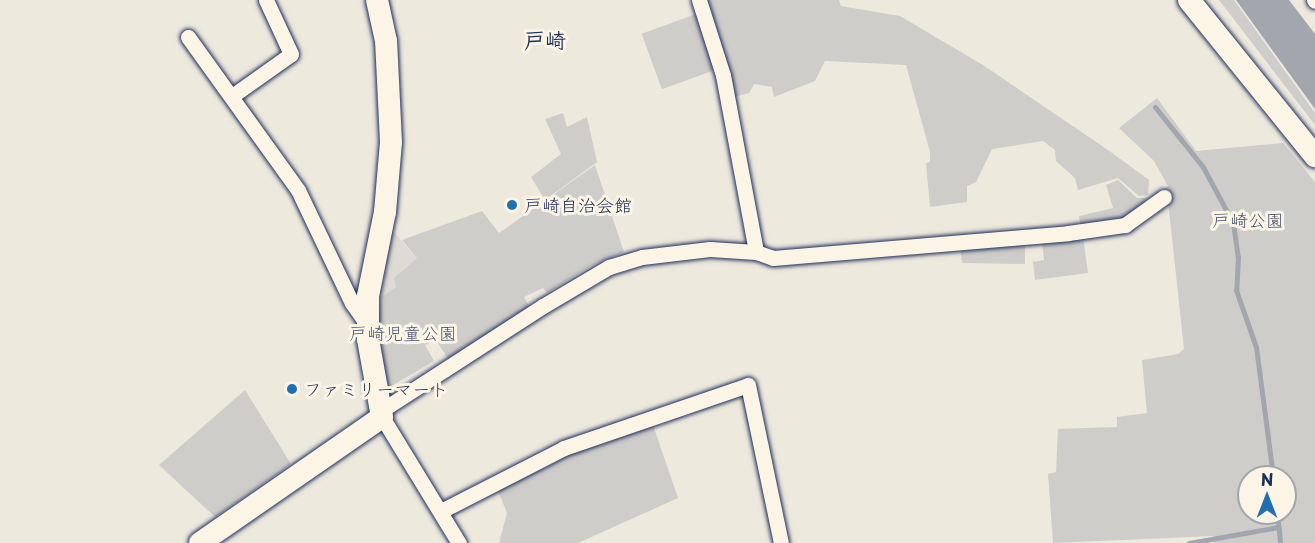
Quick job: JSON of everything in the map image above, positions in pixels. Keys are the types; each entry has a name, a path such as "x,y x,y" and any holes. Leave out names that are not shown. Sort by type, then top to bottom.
{"street":[{"path":"232,96 291,54 266,0"},
{"path":"377,0 386,41 391,142 385,212 368,296 368,326 381,415 459,543"},
{"path":"699,0 723,75 756,252"},
{"path":"1189,0 1315,156"},
{"path":"188,37 297,190 352,303 368,326"},
{"path":"200,543 381,415 609,267 642,256 711,249 756,252 773,258 1068,233 1125,225 1164,197"},
{"path":"441,511 564,448 748,385 781,543"}],"shaded area":[{"path":"1236,0 1289,0 1315,34 1315,109"},
{"path":"392,230 417,258 395,278 396,287 381,297"}],"green space":[{"path":"703,0 839,0 841,6 900,16 983,65 1108,150 1149,180 1148,195 1139,196 1118,178 1078,190 1075,178 1056,161 1055,150 1043,141 992,149 976,182 967,186 967,202 930,207 926,163 930,162 930,152 906,65 825,61 815,81 774,97 772,87 754,84 749,93 730,98"},
{"path":"1219,0 1234,0 1315,113 1315,125"},
{"path":"699,13 719,68 662,89 642,34"},
{"name":"戸崎公園","path":"1157,98 1196,151 1283,143 1315,182 1315,543 1214,543 1213,536 1053,543 1048,474 1056,472 1058,429 1117,427 1117,417 1147,413 1142,360 1178,354 1184,349 1168,201 1162,191 1168,186 1154,161 1119,128"},
{"path":"563,113 567,127 587,117 597,162 545,200 531,177 561,154 545,119"},
{"name":"戸崎児童公園","path":"595,165 624,252 590,266 547,293 543,288 524,297 530,308 450,362 436,340 425,345 434,361 388,388 381,362 379,316 381,297 396,287 394,278 417,258 402,240 482,211 499,233"},
{"path":"1118,180 1137,198 1147,198 1144,203 1118,221 1081,227 1079,216 1113,208 1106,185"},
{"path":"1083,236 1088,273 1035,280 1033,262 1044,260 1042,241"},
{"path":"1017,241 1025,246 1025,264 962,263 960,246"},
{"path":"245,390 291,464 215,517 159,465"},
{"path":"653,425 678,498 578,543 499,543 507,513 498,491 567,452"}],"waterway":[{"path":"1155,107 1203,167 1233,223 1238,257 1236,290 1256,347 1271,465"},
{"path":"1278,525 1280,543"},
{"path":"1189,543 1279,527"}],"place":[{"name":"戸崎自治会館","path":"512,205"},
{"name":"ファミリーマート","path":"292,389"}],"district":[{"name":"戸崎","path":"545,39"}]}
